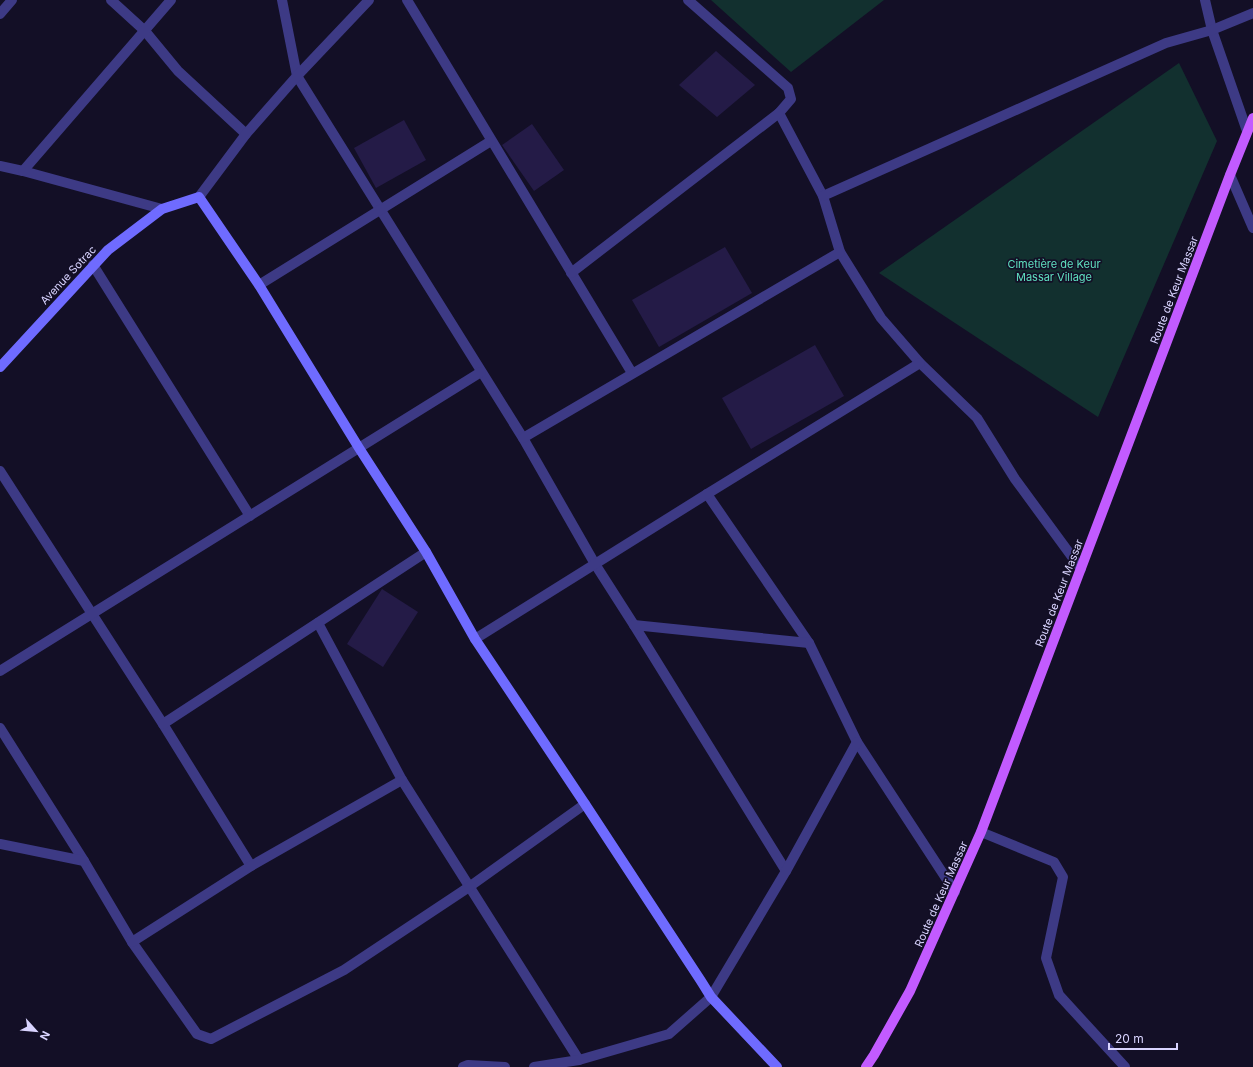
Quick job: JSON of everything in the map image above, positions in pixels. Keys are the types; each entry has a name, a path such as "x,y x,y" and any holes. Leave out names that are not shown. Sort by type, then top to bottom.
{"main road":[{"name":"Route de Keur Massar","path":"866,1067 910,991 982,832 1230,175 1253,118"}],"street":[{"path":"0,14 12,0"},
{"path":"110,0 145,31 178,71 246,134"},
{"path":"23,171 171,0"},
{"path":"282,0 297,76 523,438 595,564 786,871"},
{"path":"369,0 297,76 246,134 199,197 258,285 359,448 426,552 475,639 711,997 777,1067"},
{"path":"407,0 632,373"},
{"path":"571,273 779,113 791,99 788,88 688,0"},
{"path":"1205,0 1212,30 1247,131"},
{"path":"823,196 1166,42 1212,30 1253,13"},
{"path":"779,113 823,196 840,252 881,318 920,363 976,418 1015,479 1081,569"},
{"path":"258,285 492,141"},
{"path":"0,166 162,209"},
{"path":"1230,175 1253,228"},
{"name":"Avenue Sotrac","path":"0,367 108,250 162,209 199,197"},
{"path":"523,438 840,252"},
{"path":"93,265 250,516"},
{"path":"475,639 920,363"},
{"path":"0,671 482,372"},
{"path":"0,471 163,724 251,866"},
{"path":"707,494 809,643 857,742 955,892"},
{"path":"163,724 426,552"},
{"path":"318,623 402,780 579,1060"},
{"path":"634,625 809,643"},
{"path":"0,728 132,942 197,1034 211,1039 344,970 470,887 585,804"},
{"path":"534,1067 579,1060 669,1034 711,997 786,871 857,742"},
{"path":"132,942 251,866 402,780"},
{"path":"982,832 1054,862 1063,877 1046,958 1059,995 1125,1067"},
{"path":"0,844 84,862"},
{"path":"463,1067 468,1065 506,1067"}],"green space":[{"path":"711,0 884,0 791,72"},
{"name":"Cimetière de Keur Massar Village","path":"1179,63 1217,141 1098,417 879,273"}],"building":[{"path":"716,51 755,85 717,117 679,85"},
{"path":"404,120 426,160 376,188 354,148"},
{"path":"532,124 564,170 534,191 502,145"},
{"path":"725,247 752,293 659,347 632,300"},
{"path":"815,345 844,396 751,449 722,398"},
{"path":"382,589 418,612 383,667 347,644"}]}
